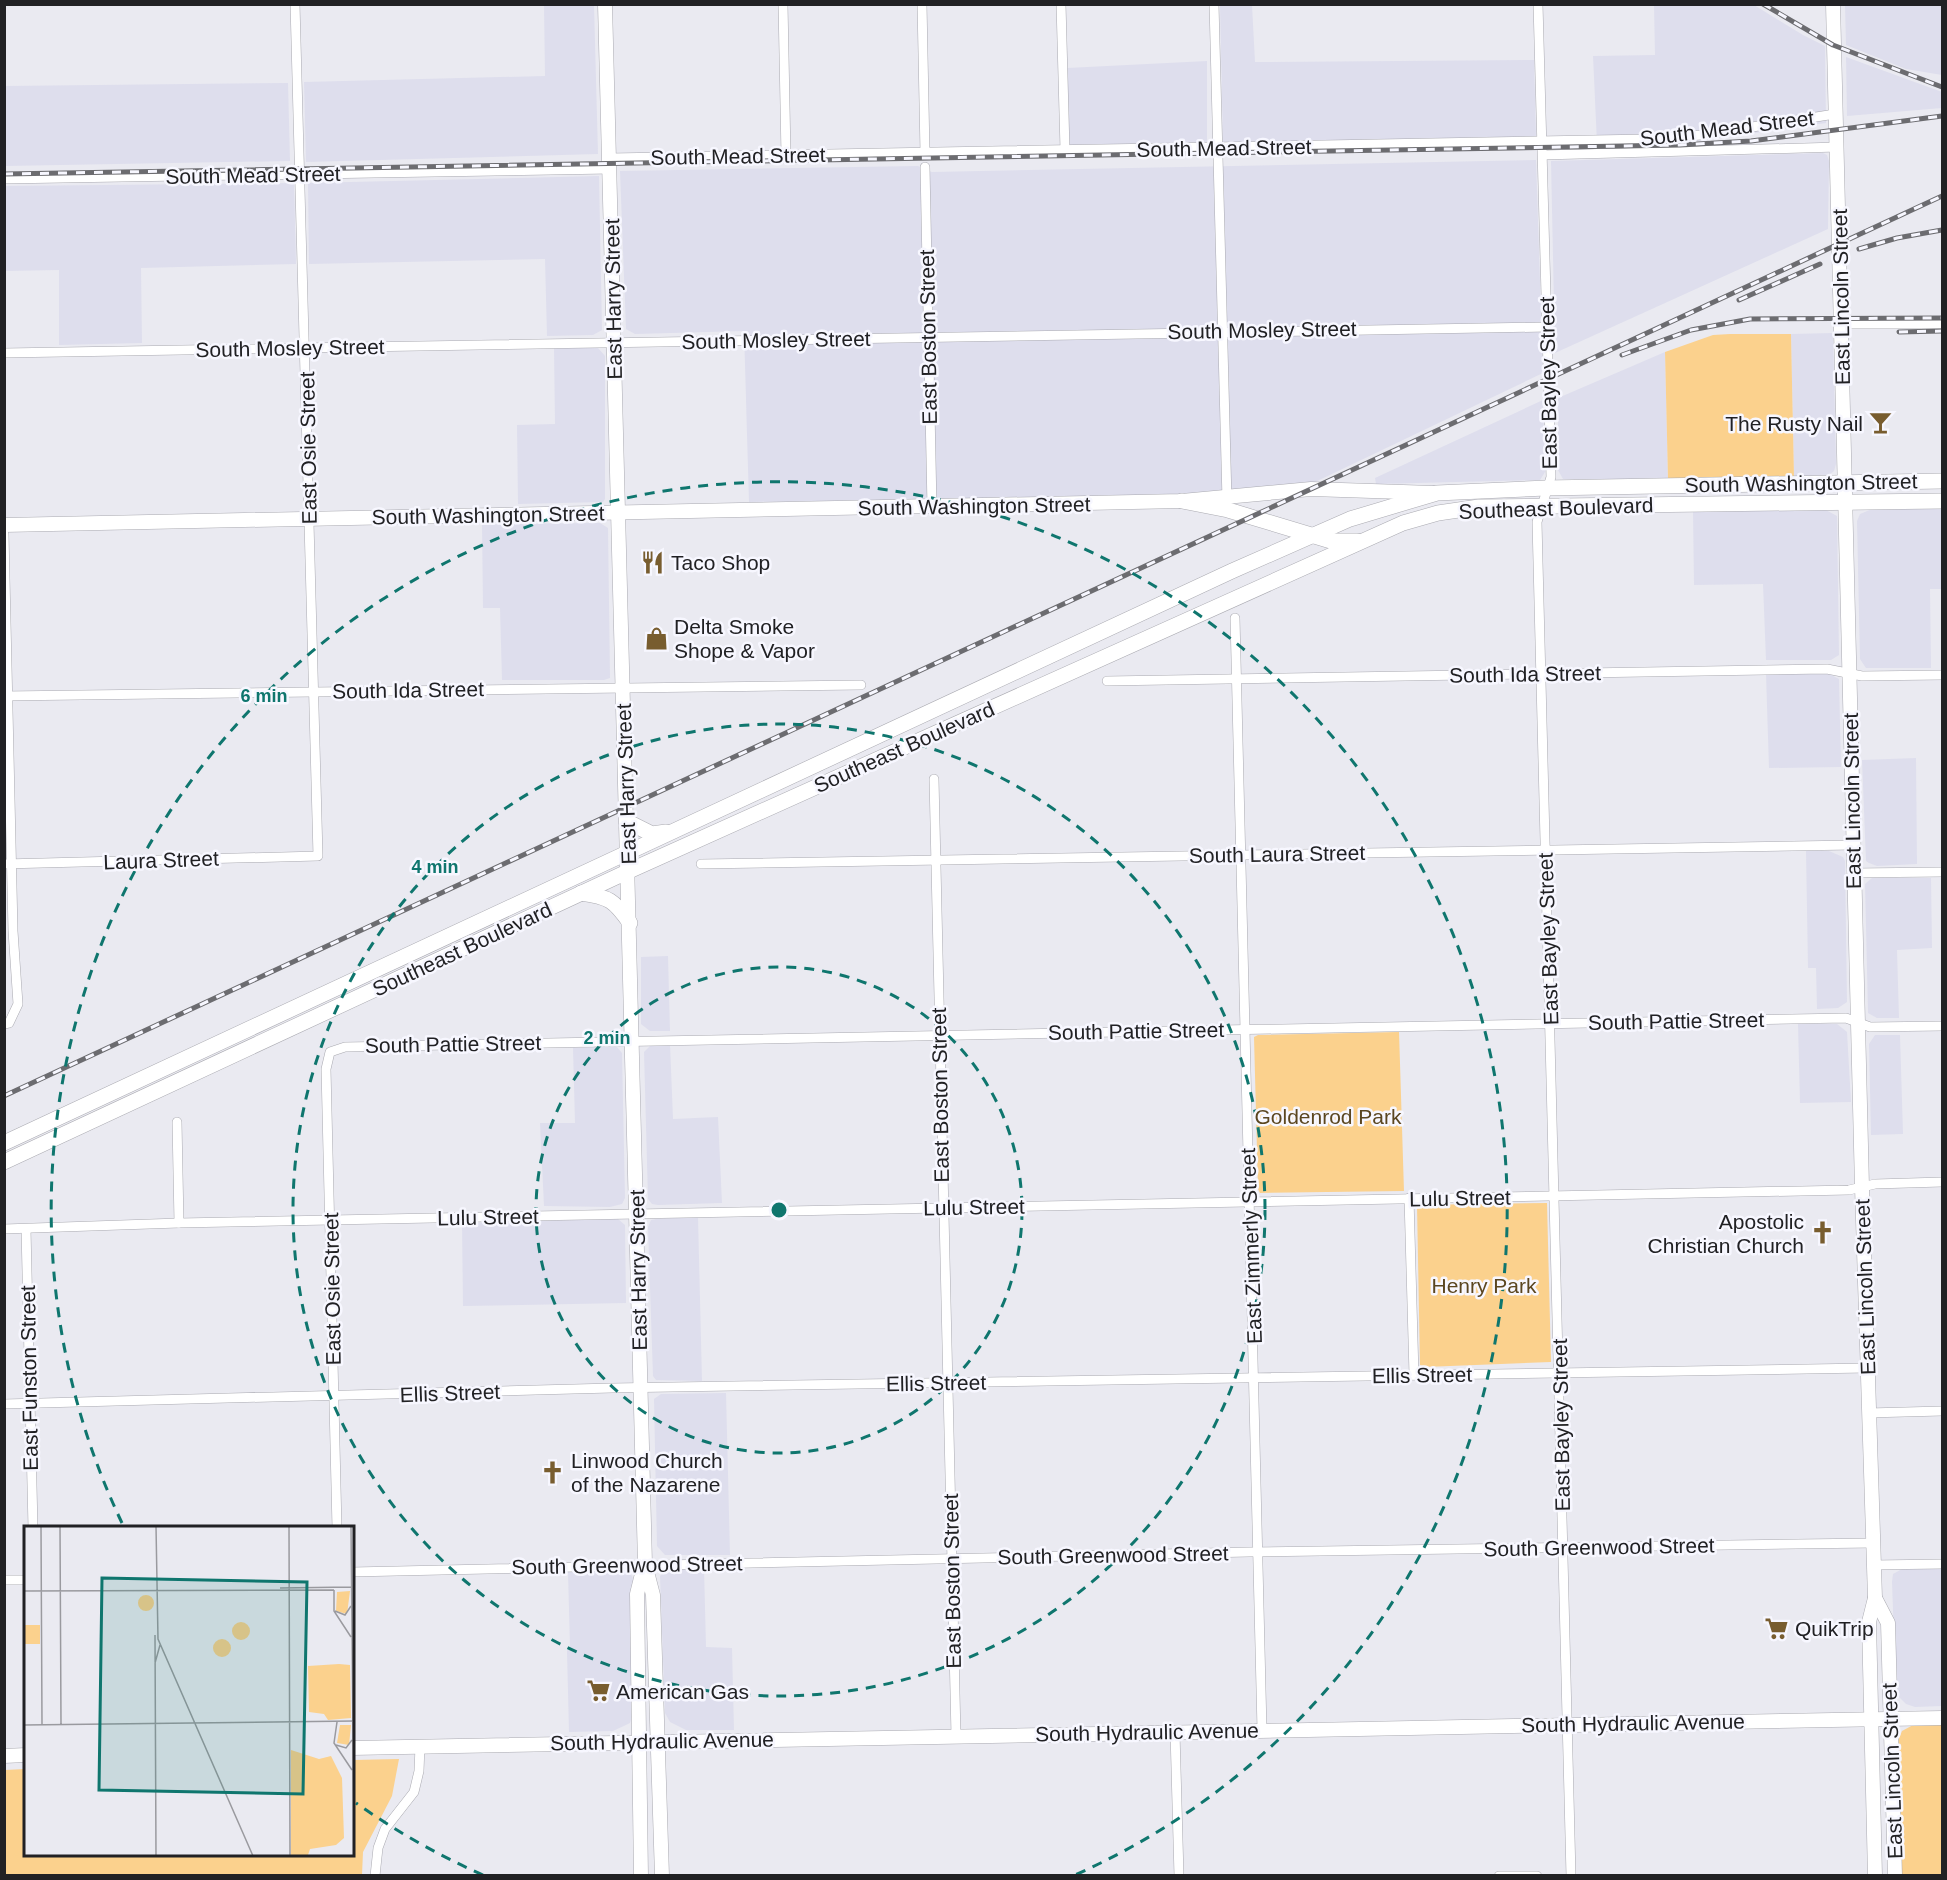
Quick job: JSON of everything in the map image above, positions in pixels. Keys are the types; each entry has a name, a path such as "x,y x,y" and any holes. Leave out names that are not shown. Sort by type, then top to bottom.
{"main road":[{"name":"South Washington Street","path":"1437,493 1546,488 1942,481"},
{"name":"Southeast Boulevard","path":"4,1143 1311,535 1388,506 1437,493"},
{"path":"1182,501 1227,503 1331,541 1364,541"},
{"name":"South Washington Street","path":"1845,502 1942,501"},
{"name":"Southeast Boulevard","path":"4,1162 629,871 1403,523 1438,513 1479,507 1541,508 1845,502"},
{"path":"628,822 652,834 675,831"},
{"path":"581,893 599,895 614,902 630,923"}],"street":[{"name":"East Osie Street","path":"295,4 318,856"},
{"name":"East Harry Street","path":"606,4 645,1564 653,1595 662,1875"},
{"path":"783,4 786,156"},
{"path":"922,4 925,153"},
{"path":"1061,4 1065,150"},
{"path":"1214,4 1227,503"},
{"name":"East Bayley Street","path":"1538,4 1551,477 1537,522 1556,1197 1571,1875"},
{"name":"East Lincoln Street","path":"1833,4 1868,1413 1874,1543 1875,1598 1869,1622 1875,1875"},
{"name":"South Mead Street","path":"4,179 300,174 786,156 1672,138 1835,114"},
{"name":"South Mead Street","path":"1543,155 1838,147"},
{"name":"East Boston Street","path":"925,167 932,507"},
{"path":"1842,324 1942,324"},
{"name":"South Mosley Street","path":"4,352 614,343 1222,330 1547,327"},
{"name":"South Washington Street","path":"1227,503 1311,489 1437,493"},
{"name":"South Washington Street","path":"4,525 1182,501"},
{"path":"4,534 8,864 18,1004 7,1023"},
{"name":"East Zimmerly Street","path":"1235,618 1262,1730"},
{"name":"South Ida Street","path":"1107,681 1827,669 1862,676 1942,675"},
{"name":"South Ida Street","path":"7,696 776,688 861,685"},
{"name":"East Boston Street","path":"934,779 938,1035 956,1736"},
{"name":"South Laura Street","path":"701,864 1853,845"},
{"name":"Laura Street","path":"8,864 318,856"},
{"path":"1854,873 1942,872"},
{"name":"South Pattie Street","path":"330,1052 345,1047 632,1040 1846,1018 1870,1027 1942,1026"},
{"name":"East Osie Street","path":"330,1052 326,1070 337,1526"},
{"path":"177,1122 179,1223"},
{"name":"Lulu Street","path":"4,1229 179,1223 1849,1190 1877,1184 1942,1182"},
{"path":"1409,1198 1414,1375"},
{"name":"East Funston Street","path":"26,1228 33,1526"},
{"name":"Ellis Street","path":"4,1404 641,1388 1867,1368"},
{"path":"1868,1413 1942,1412"},
{"name":"South Greenwood Street","path":"354,1572 1259,1552 1874,1543"},
{"name":"East Harry Street","path":"641,1875 637,1742 637,1594 645,1564"},
{"path":"1874,1565 1942,1564"},
{"path":"4,1580 24,1580"},
{"name":"East Lincoln Street","path":"1875,1598 1888,1623 1895,1875"},
{"name":"South Hydraulic Avenue","path":"354,1748 1942,1718"},
{"path":"1175,1732 1179,1875"},
{"path":"375,1875 378,1848 385,1829 414,1792 419,1771 420,1746"},
{"path":"4,1756 24,1755"},
{"path":"1499,1875 1537,1875"}],"shaded area":[{"path":"544,5 594,5 598,154 306,162 304,82 545,76"},
{"path":"1220,5 1252,5 1255,62 1534,60 1536,137 1223,143"},
{"path":"1654,5 1754,5 1825,46 1826,123 1697,141 1597,143 1593,56 1655,55"},
{"path":"1845,5 1942,5 1942,75 1906,69 1846,45"},
{"path":"1846,57 1942,92 1942,108 1847,116"},
{"path":"1207,61 1207,142 1068,145 1067,68"},
{"path":"288,83 290,161 5,166 5,86"},
{"path":"1823,153 1827,155 1829,161 1828,229 1555,353 1551,161"},
{"path":"1536,160 1543,373 1313,483 1201,492 1182,496 749,502 744,331 635,334 626,329 620,171 918,166 932,172"},
{"path":"599,176 602,330 593,335 547,336 545,259 309,264 308,183"},
{"path":"294,183 296,264 141,268 142,343 59,345 59,270 5,271 5,186"},
{"path":"1833,333 1836,464 1834,471 1826,477 1794,477 1791,334"},
{"path":"554,348 598,348 605,356 605,499 603,502 518,504 517,425 555,424"},
{"path":"1665,352 1668,479 1563,479 1558,470 1558,398"},
{"path":"1543,400 1545,472 1540,480 1376,484 1375,478"},
{"path":"1942,507 1942,589 1930,589 1931,668 1866,668 1860,659 1857,521 1860,514 1872,509"},
{"path":"1824,509 1837,516 1839,655 1831,660 1766,660 1763,584 1694,585 1693,511"},
{"path":"600,523 608,528 610,678 604,680 502,680 500,608 483,608 482,524"},
{"path":"1827,673 1839,679 1841,767 1769,768 1766,674"},
{"path":"1916,758 1917,864 1877,866 1869,863 1866,861 1862,760"},
{"path":"1806,851 1829,851 1843,857 1845,861 1847,1002 1838,1008 1817,1009 1816,968 1808,968"},
{"path":"1872,878 1931,878 1932,948 1897,950 1899,1018 1877,1018 1868,1013 1865,884"},
{"path":"668,956 670,1031 650,1031 641,1024 641,957"},
{"path":"1798,1024 1837,1024 1847,1032 1851,1102 1800,1103"},
{"path":"1875,1035 1900,1035 1903,1134 1871,1135 1869,1044"},
{"path":"670,1044 673,1119 718,1117 722,1203 658,1205 652,1204 648,1199 644,1052 651,1045"},
{"path":"616,1046 622,1053 625,1198 622,1204 610,1207 544,1206 540,1123 575,1123 573,1048"},
{"path":"698,1217 702,1381 656,1380 653,1376 648,1227 651,1220 656,1219"},
{"path":"618,1219 625,1225 626,1303 463,1306 462,1223"},
{"path":"726,1393 730,1555 665,1555 657,1546 654,1399 661,1394"},
{"path":"704,1568 706,1647 732,1648 734,1730 686,1730 670,1722 665,1713 660,1576 666,1570"},
{"path":"1902,1569 1942,1569 1942,1706 1915,1707 1906,1704 1896,1694 1892,1582 1893,1574"},
{"path":"625,1570 630,1572 634,1581 633,1713 630,1723 613,1731 569,1732 568,1572"}],"green space":[{"path":"1791,334 1794,477 1668,479 1665,352 1713,335"},
{"name":"Goldenrod Park","path":"1399,1032 1404,1191 1260,1193 1258,1189 1254,1037 1258,1035"},
{"name":"Henry Park","path":"1547,1203 1551,1362 1425,1367 1420,1365 1417,1205"},
{"path":"1915,1724 1942,1724 1942,1875 1901,1875 1897,1743 1902,1731"},
{"path":"399,1759 392,1796 363,1852 362,1875 5,1875 5,1770 24,1769 24,1856 354,1856 354,1760"}],"railway":[{"path":"1763,4 1833,45 1942,87"},
{"path":"4,174 1680,145 1751,141 1942,116"},
{"path":"4,1096 1942,196"},
{"path":"1859,249 1897,238 1942,230"},
{"path":"1739,300 1820,264"},
{"path":"1622,355 1691,330 1750,319 1942,318"},
{"path":"1899,332 1942,331"}],"place":[{"name":"The Rusty Nail","path":"1881,423"},
{"name":"Taco Shop","path":"653,562"},
{"name":"Delta Smoke Shope & Vapor","path":"656,638"},
{"name":"Apostolic Christian Church","path":"1822,1233"},
{"name":"Linwood Church of the Nazarene","path":"553,1472"},
{"name":"QuikTrip","path":"1777,1628"},
{"name":"American Gas","path":"598,1691"}]}
